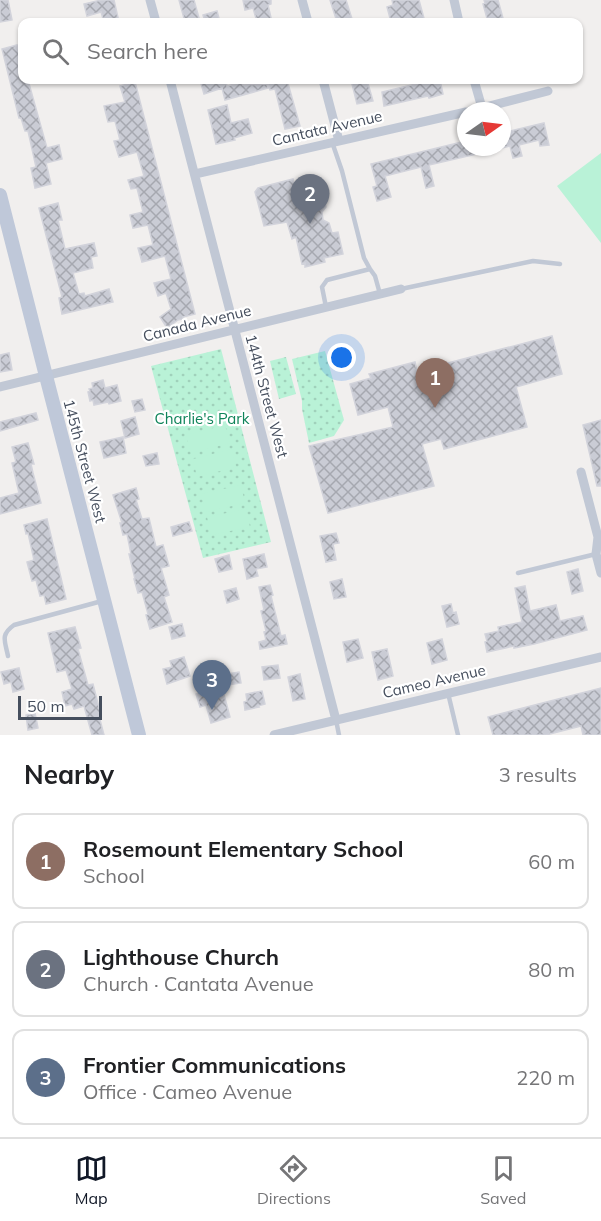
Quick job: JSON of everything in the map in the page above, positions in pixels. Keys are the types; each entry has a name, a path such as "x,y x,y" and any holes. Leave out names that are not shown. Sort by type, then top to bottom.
{"street":[{"path":"150,0 155,18"},
{"path":"302,0 307,18"},
{"path":"454,0 458,18"},
{"name":"144th Street West","path":"171,84 336,720"},
{"path":"324,84 335,142"},
{"path":"475,84 480,102"},
{"name":"Cantata Avenue","path":"505,102 548,91"},
{"name":"Cantata Avenue","path":"195,174 457,114"},
{"name":"145th Street West","path":"0,195 139,735"},
{"name":"Canada Avenue","path":"0,387 401,289"},
{"path":"581,471 598,537 596,554 601,573"},
{"name":"Cameo Avenue","path":"274,735 601,657"}],"lane":[{"path":"335,142 364,258 375,276 380,294"},
{"path":"401,289 533,261 560,264"},
{"path":"326,307 322,287 327,280 370,269"},
{"path":"518,573 596,554"},
{"path":"9,656 4,637 7,630 14,625 104,600"},
{"path":"448,693 458,735"},
{"path":"336,720 339,735"}],"green space":[{"path":"601,153 601,243 557,186"},
{"name":"Charlie's Park","path":"221,349 271,542 203,558 151,366"},
{"path":"325,351 344,420 334,436 309,443 292,359"},
{"path":"286,357 296,394 279,399 270,361"},
{"path":"225,425 230,443 191,453 186,435"},
{"path":"232,449 236,467 197,477 193,459"},
{"path":"241,485 245,503 206,512 201,494"},
{"path":"246,509 250,527 211,535 207,517"}],"building":[{"path":"0,0 8,0 12,20 0,22"},
{"path":"114,0 118,18 103,18 101,12 87,16 84,4"},
{"path":"179,0 194,0 199,18 184,18"},
{"path":"243,0 271,0 271,4 268,5 271,18 256,18 253,8 245,10"},
{"path":"330,0 346,0 352,18 336,18"},
{"path":"392,0 419,0 424,18 390,18 387,7 393,5"},
{"path":"484,0 498,0 503,18 487,18 483,4"},
{"path":"217,11 219,18 204,18 203,15"},
{"path":"17,45 18,84 29,84 47,148 59,145 62,159 46,163 51,184 35,188 31,168 36,167 28,131 25,131 21,118 19,118 2,49"},
{"path":"136,84 195,314 183,317 167,328 160,317 171,309 166,293 158,296 154,283 171,279 165,256 142,262 138,248 153,245 148,225 133,228 130,215 143,212 137,188 131,189 128,180 144,176 137,152 119,157 114,141 120,140 115,121 108,122 104,106 125,102 120,86"},
{"path":"201,84 227,84 227,86 267,84 268,88 225,100 222,88 204,94"},
{"path":"268,84 288,84 300,126 285,129 275,89 270,90"},
{"path":"352,84 368,84 373,101 357,104"},
{"path":"416,84 441,84 443,94 384,106 382,92"},
{"path":"227,105 231,123 248,119 252,133 216,144 208,110"},
{"path":"544,123 549,145 540,146 539,140 519,145 522,156 513,158 511,131"},
{"path":"457,143 457,156 468,156 429,165 434,186 426,188 421,167 385,176 391,197 377,201 373,187 377,186 371,164"},
{"path":"293,179 294,183 319,179 326,207 322,212 323,220 329,223 332,233 338,232 343,254 324,258 325,262 305,267 305,263 302,264 296,237 292,239 287,222 264,226 255,192 258,188"},
{"path":"58,203 62,220 58,220 65,249 94,243 97,256 91,257 93,268 73,273 79,294 84,293 85,296 109,289 113,302 62,314 59,298 62,297 39,208"},
{"path":"552,336 562,374 516,387 527,427 444,449 441,439 422,444 434,486 328,513 309,446 393,427 388,407 358,415 350,384 371,378 369,374 415,362 417,371"},
{"path":"9,353 12,370 0,372 0,355"},
{"path":"103,380 105,388 117,385 121,401 94,405 93,400 90,401 88,392 93,388 92,383"},
{"path":"142,399 145,410 135,412 132,401"},
{"path":"36,413 38,420 0,431 0,422"},
{"path":"135,417 139,434 125,438 121,421"},
{"path":"601,420 601,486 597,486 583,425"},
{"path":"123,437 126,453 104,458 100,442"},
{"path":"28,443 41,503 0,514 0,498 19,493 12,463 16,462 12,447"},
{"path":"157,453 159,464 146,466 143,456"},
{"path":"136,488 139,499 136,500 142,519 149,518 156,547 163,545 169,566 161,568 169,595 164,597 172,622 150,629 142,592 138,593 134,579 127,534 123,535 120,523 122,523 113,495"},
{"path":"47,519 66,599 46,604 44,595 40,596 36,580 32,581 27,562 34,560 24,525"},
{"path":"189,522 192,531 173,536 171,527"},
{"path":"336,533 339,543 333,544 336,560 326,562 320,536"},
{"path":"264,554 267,567 256,569 258,576 247,579 243,559"},
{"path":"229,555 232,569 219,572 215,559"},
{"path":"578,569 583,591 572,594 567,572"},
{"path":"342,579 346,597 334,599 330,582"},
{"path":"270,585 281,636 285,635 287,644 260,649 259,642 266,640 264,632 266,631 259,587"},
{"path":"525,586 530,611 556,605 560,621 583,616 587,630 534,644 487,652 485,634 499,631 498,627 522,622 515,588"},
{"path":"236,588 239,599 227,603 224,591"},
{"path":"451,604 459,624 447,627 442,606"},
{"path":"182,624 185,636 172,639 169,627"},
{"path":"75,627 81,648 78,649 88,685 93,684 104,735 92,735 84,706 74,709 72,704 65,706 62,692 72,689 66,670 57,672 48,633"},
{"path":"358,639 363,658 347,662 343,642"},
{"path":"442,639 447,660 432,664 427,643"},
{"path":"387,649 393,676 378,680 372,652"},
{"path":"184,657 190,676 167,684 163,669 172,667 170,661"},
{"path":"278,665 280,678 264,680 262,667"},
{"path":"19,668 24,689 13,692 11,682 4,684 1,672"},
{"path":"239,672 241,683 228,685 226,674"},
{"path":"300,674 305,699 293,701 288,677"},
{"path":"222,687 230,717 211,723 206,705 200,707 196,694"},
{"path":"601,688 601,735 583,735 581,726 546,735 493,735 488,717"},
{"path":"262,691 265,704 245,710 246,694"},
{"path":"35,713 38,728 28,730 26,715"}],"place":[{"name":"Lighthouse Church","path":"310,224"},
{"name":"Rosemount Elementary School","path":"435,408"},
{"name":"Frontier Communications","path":"212,710"}]}
